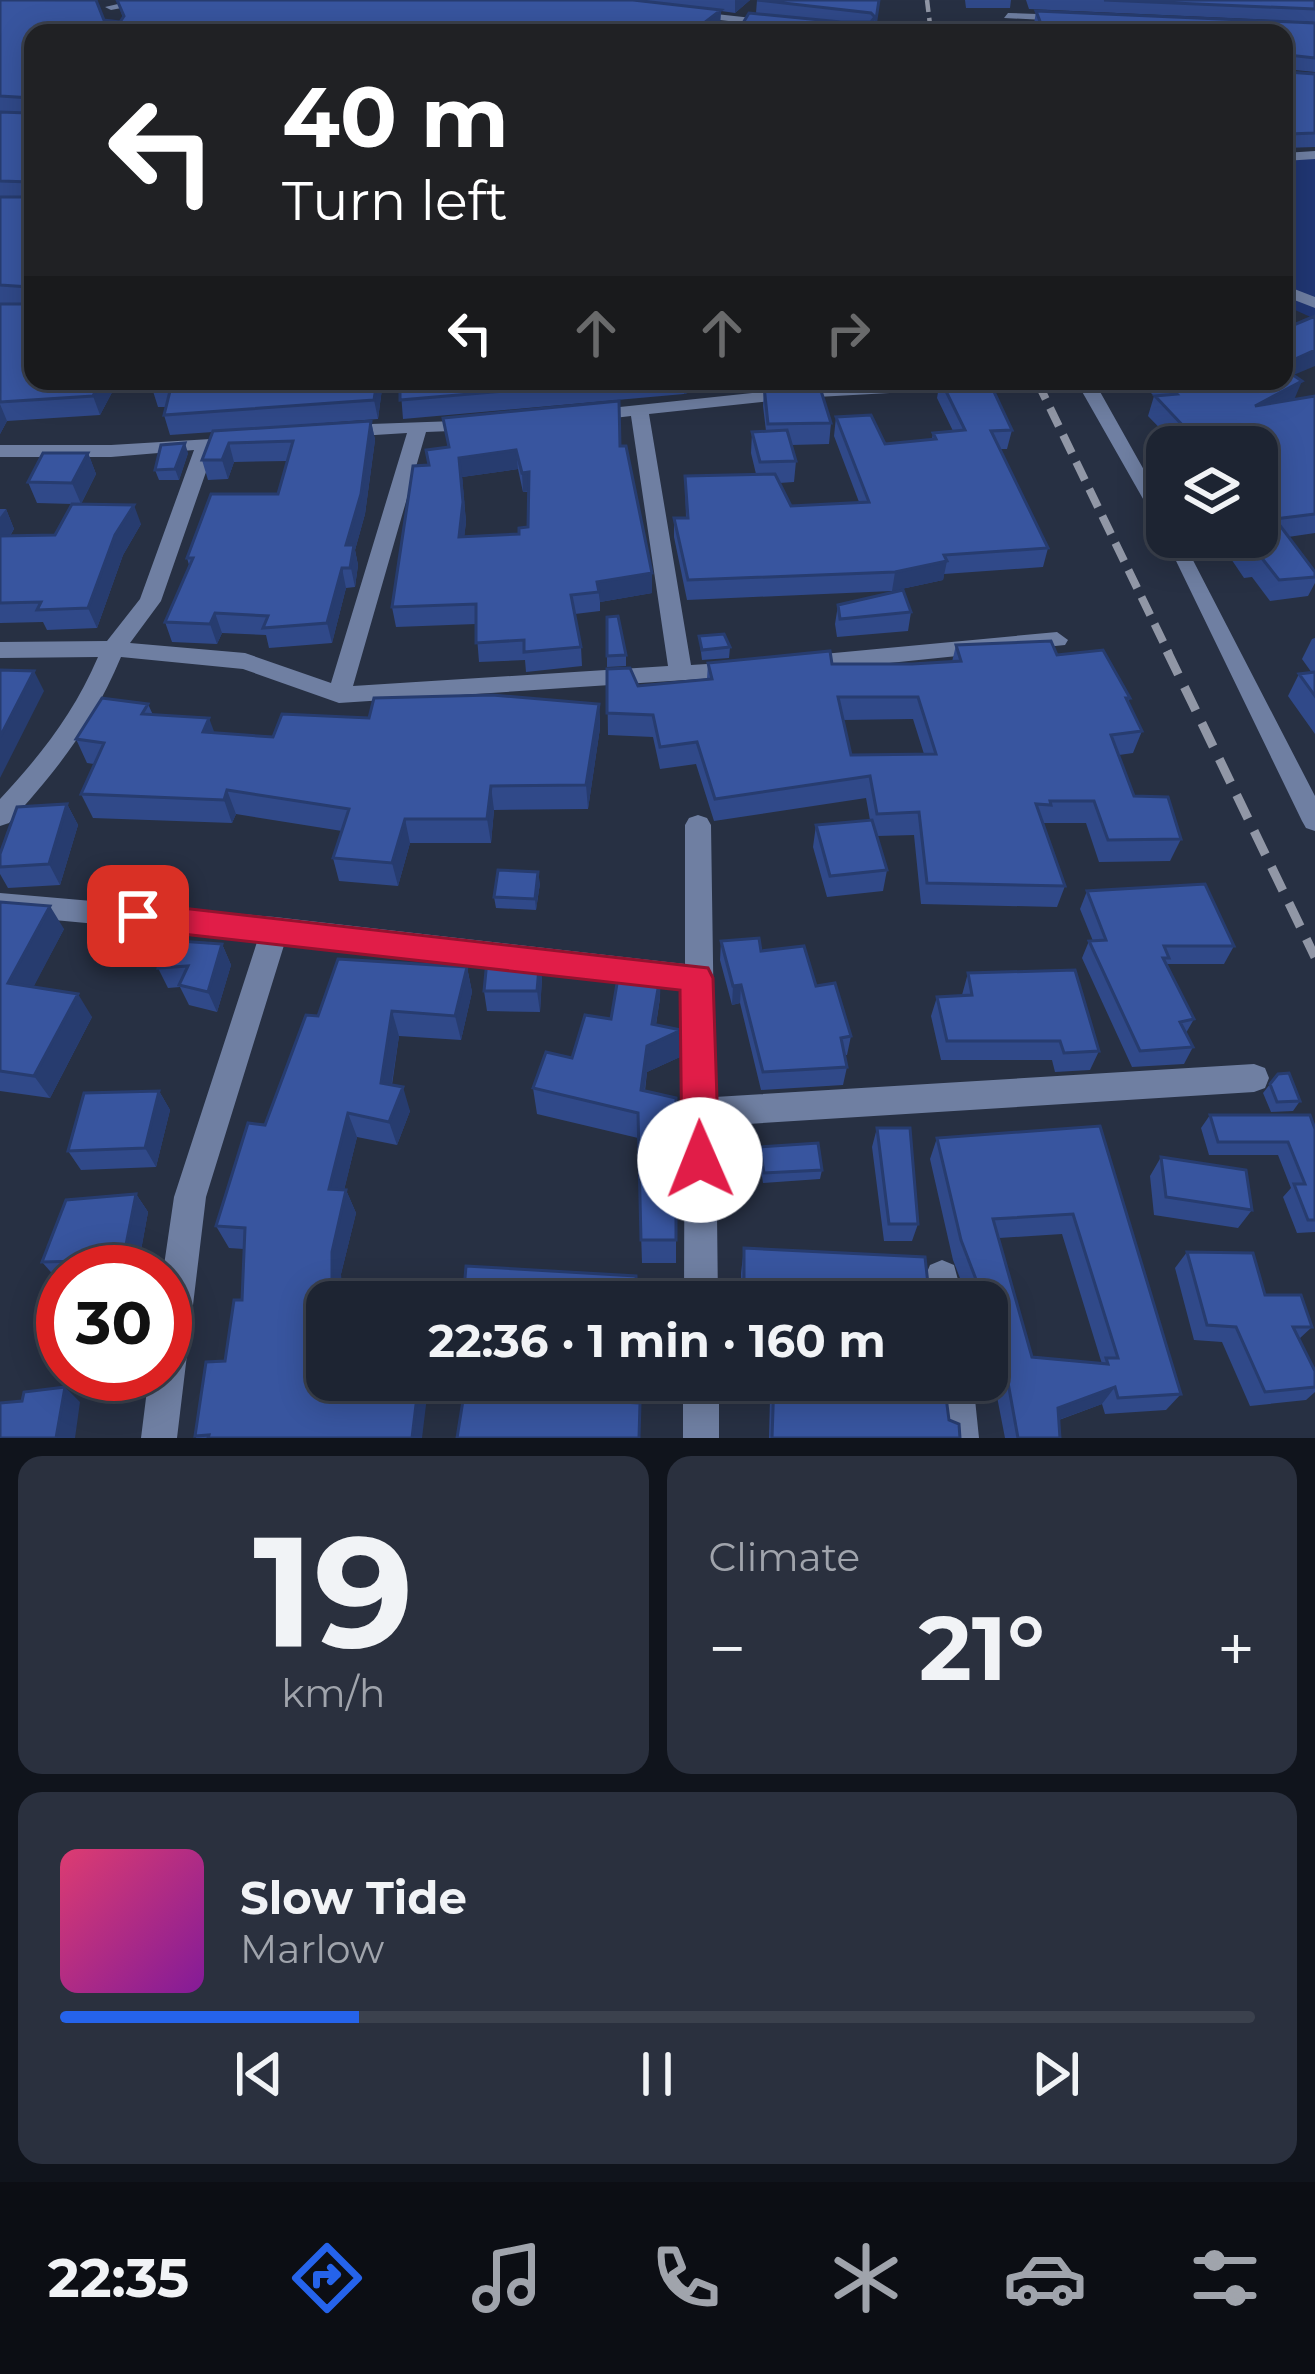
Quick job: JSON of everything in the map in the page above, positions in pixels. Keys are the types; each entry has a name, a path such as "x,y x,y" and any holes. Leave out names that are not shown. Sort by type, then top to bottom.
{"street":[{"path":"109,7 158,0"},
{"path":"1002,0 1010,24"},
{"path":"663,11 777,23"},
{"path":"1008,16 1074,18"},
{"path":"572,416 853,390"},
{"path":"1089,390 1146,492"},
{"path":"639,411 681,675"},
{"path":"314,431 506,422"},
{"path":"339,694 418,429"},
{"path":"0,451 111,452 249,439"},
{"path":"0,816 57,754 94,694 112,650 150,601 206,445"},
{"path":"1182,558 1315,820"},
{"path":"0,650 112,650 245,661 339,694 681,675 1057,640"},
{"path":"698,825 701,1281"},
{"path":"0,904 275,929 696,978"},
{"path":"159,1438 190,1198 275,929"},
{"path":"700,1112 1254,1078"},
{"path":"701,1401 701,1438"},
{"path":"957,1401 961,1438"}],"shaded area":[{"path":"1315,158 1315,319 1293,309 1293,159"}],"building":[{"path":"0,0 96,0 104,20 120,22 124,16 117,0 633,0 721,10 703,24 24,24 24,98 0,96"},
{"path":"757,0 879,0 875,24 742,24 749,13 871,22 875,17"},
{"path":"1104,0 1315,0 1315,9"},
{"path":"1036,11 1315,23 1315,58 1293,55 1293,24 1041,24"},
{"path":"1293,72 1315,74 1315,133 1293,134"},
{"path":"0,112 24,113 24,182 0,181"},
{"path":"0,197 24,197 24,287 0,285"},
{"path":"0,304 24,304 24,390 96,390 93,396 0,402"},
{"path":"1315,316 1315,350 1293,360 1293,325"},
{"path":"170,390 376,390 374,400 164,415"},
{"path":"400,390 515,390 400,400"},
{"path":"764,390 821,390 831,423 768,424"},
{"path":"945,390 993,390 1012,430 991,431 1048,548 944,555 947,561 895,572 688,580 674,518 688,518 685,476 775,474 791,506 869,502 836,417 871,415 885,444 936,439 933,433 965,430"},
{"path":"1173,390 1285,390 1255,406 1315,396 1315,514 1278,519 1278,426 1183,426 1155,396 1177,394"},
{"path":"619,401 620,446 626,446 652,573 597,582 599,592 571,595 581,647 524,652 524,640 476,643 476,604 392,607 413,466 429,465 426,450 449,447 443,418","holes":["516,450 522,473 529,472 528,527 519,528 519,534 459,537 463,502 459,458"]},
{"path":"371,421 361,494 346,545 354,545 350,568 342,568 327,623 263,628 268,616 215,613 210,624 165,622 193,558 187,558 211,494 278,494 293,441 229,443 222,460 202,460 213,431"},
{"path":"787,430 796,461 760,462 752,432"},
{"path":"185,443 175,469 155,470 161,445"},
{"path":"43,453 88,453 72,483 28,482"},
{"path":"72,504 134,505 115,535 88,608 37,610 41,602 0,603 0,536 55,535"},
{"path":"1278,523 1315,572 1315,577 1279,580 1262,558 1278,558"},
{"path":"903,590 911,612 840,619 838,605"},
{"path":"618,616 626,655 607,656 607,617"},
{"path":"724,634 730,647 702,650 699,636"},
{"path":"1051,641 1057,655 1103,650 1142,731 1111,735 1134,796 1168,797 1181,839 1108,840 1094,801 1050,801 1051,805 1036,804 1065,886 927,883 919,812 877,814 870,776 715,799 697,742 660,747 653,715 607,713 607,669 630,668 638,686 712,679 708,663 830,651 832,664 961,661 956,645","holes":["838,697 918,697 936,754 851,755"]},
{"path":"0,670 34,671 0,737"},
{"path":"1315,672 1315,696 1299,674"},
{"path":"492,695 599,704 586,785 491,786 487,819 405,819 392,863 333,858 349,809 227,790 224,800 81,794 104,743 76,739 102,698 148,704 142,714 209,718 203,732 273,737 282,714 369,718 374,698"},
{"path":"67,804 49,864 0,867 17,807"},
{"path":"872,820 887,870 830,876 816,825"},
{"path":"498,870 538,872 535,899 494,897"},
{"path":"1205,884 1234,946 1164,946 1169,958 1163,958 1194,1019 1180,1022 1193,1047 1140,1051 1089,941 1106,940 1087,891"},
{"path":"0,902 50,906 8,983 78,994 34,1076 0,1071"},
{"path":"759,938 761,951 804,946 816,986 835,983 851,1036 841,1038 847,1067 763,1072 741,985 733,986 721,941"},
{"path":"165,940 222,944 208,992 179,985 188,966 158,968"},
{"path":"488,950 540,956 537,991 484,991"},
{"path":"338,959 467,967 455,1016 392,1011 381,1083 403,1087 389,1122 348,1113 329,1189 346,1190 332,1252 332,1281 306,1281 306,1401 416,1401 412,1438 195,1436 206,1362 225,1361 234,1300 242,1300 245,1228 216,1226 248,1123 265,1125 306,1015 318,1016"},
{"path":"620,966 661,971 652,1024 681,1030 647,1046 641,1090 676,1098 676,1240 641,1240 638,1113 533,1088 546,1052 572,1058 585,1015 611,1019"},
{"path":"1075,970 1099,1051 1064,1053 1060,1041 947,1041 937,997 972,995 968,973"},
{"path":"1289,1073 1300,1101 1277,1102 1270,1084 1278,1074"},
{"path":"159,1091 145,1148 68,1151 84,1093"},
{"path":"1210,1115 1310,1115 1315,1129 1315,1220 1308,1220 1294,1184 1305,1184 1288,1142 1218,1142"},
{"path":"1100,1126 1181,1394 1118,1398 1115,1387 1058,1408 1060,1438 1018,1438 1008,1382 1008,1281 977,1281 961,1240 937,1138","holes":["1073,1214 1118,1358 1106,1358 1108,1364 1032,1357 993,1219"]},
{"path":"877,1128 910,1128 918,1224 889,1224"},
{"path":"818,1143 822,1170 764,1173 760,1147"},
{"path":"1161,1157 1246,1170 1252,1210 1166,1197"},
{"path":"136,1194 126,1245 49,1245 66,1200"},
{"path":"744,1248 925,1257 928,1281 744,1281"},
{"path":"1187,1252 1253,1253 1265,1295 1301,1295 1312,1327 1293,1327 1315,1371 1315,1387 1265,1392 1236,1327 1207,1325"},
{"path":"466,1266 636,1276 636,1281 465,1281"},
{"path":"36,1391 36,1401 63,1401 56,1438 0,1438 0,1403 22,1401 24,1392"},
{"path":"463,1401 640,1403 639,1438 457,1438"},
{"path":"773,1401 947,1401 949,1420 959,1424 960,1438 772,1438"}],"railway":[{"path":"927,0 930,24"},
{"path":"1041,390 1169,654"},
{"path":"1167,651 1315,957"}],"route":[{"path":"138,916 696,978 700,1160"}]}
